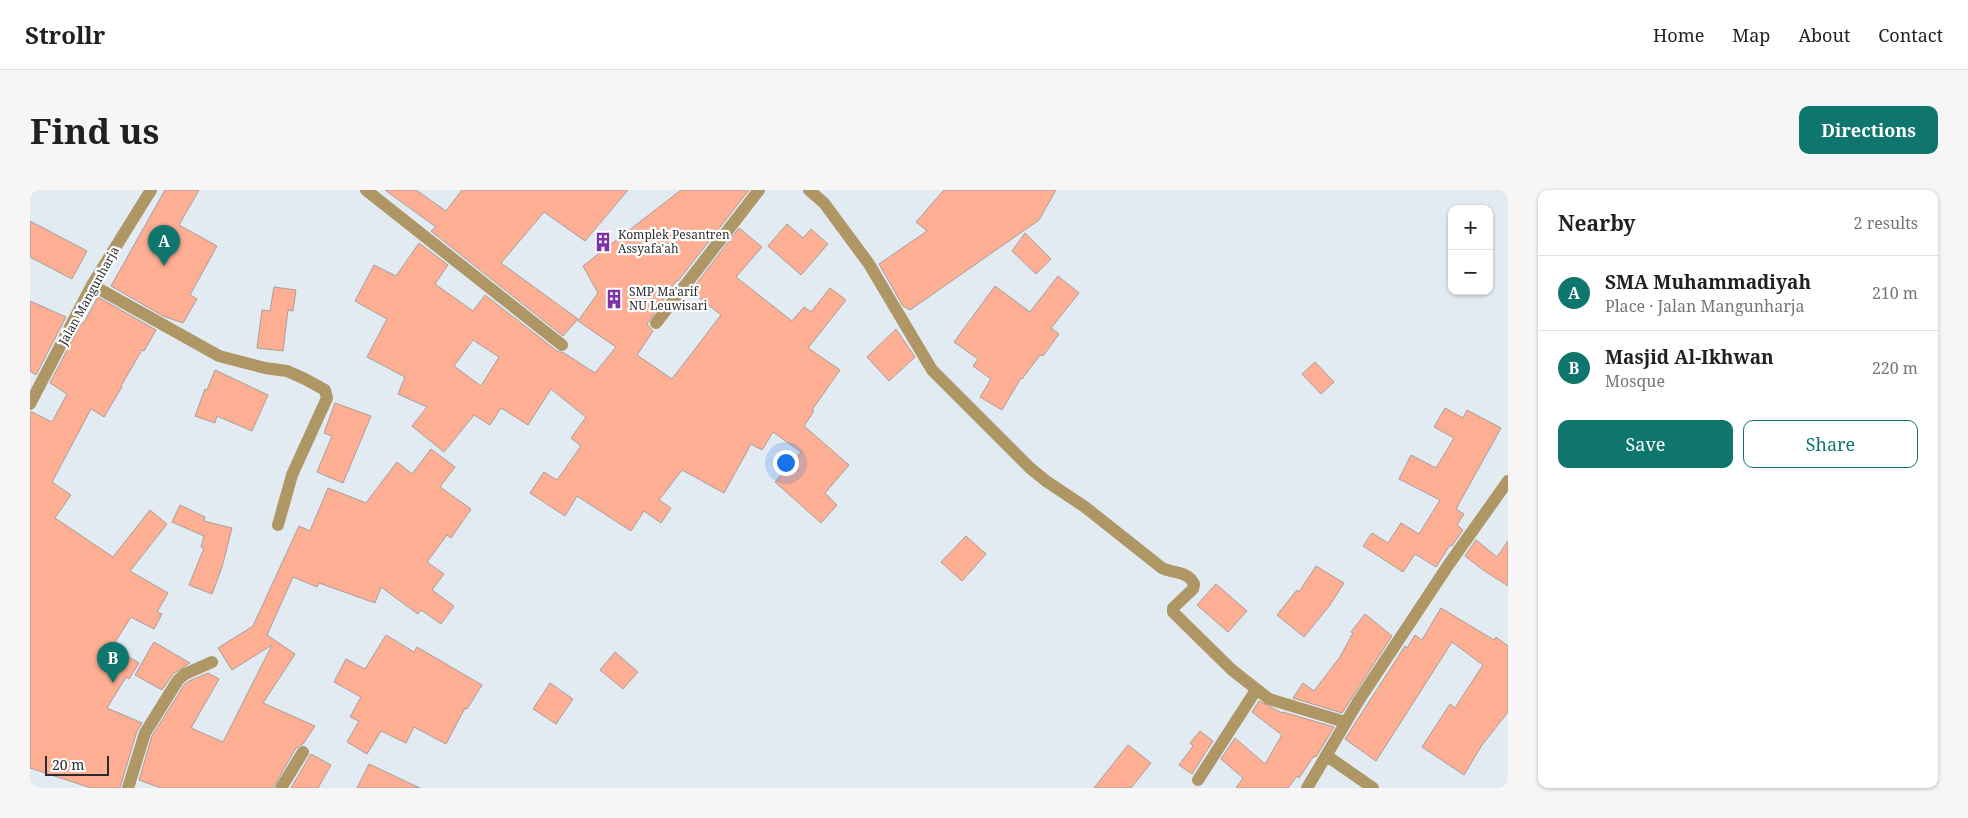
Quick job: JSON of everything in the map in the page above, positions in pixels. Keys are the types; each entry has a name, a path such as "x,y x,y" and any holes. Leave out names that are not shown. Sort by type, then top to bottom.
{"street":[{"name":"Jalan Mangunharja","path":"32,395 92,285 151,190"},
{"path":"366,190 562,345"},
{"path":"656,323 760,190"},
{"path":"808,190 824,203 869,264 932,370 1030,468 1046,481 1085,507 1162,568 1172,573 1184,573 1189,576 1194,586 1173,608 1173,612 1232,670 1256,690 1269,698 1344,722"},
{"path":"92,285 219,356 265,368 287,371 325,390 327,398 292,475 278,526"},
{"path":"1307,788 1327,756 1344,722 1449,564 1508,481"},
{"path":"128,788 145,734 178,680 185,674 212,662"},
{"path":"1198,780 1256,690"},
{"path":"280,788 303,752"},
{"path":"1327,756 1373,788"}],"building":[{"path":"165,190 199,190 179,225 217,246 190,295 197,299 183,323 163,316 111,286"},
{"path":"385,190 416,190 446,211 462,190 628,190 585,241 544,212 501,263 578,319 563,336 431,231 436,227"},
{"path":"681,190 749,190 677,280 647,324 653,331 637,355 672,379 721,315 691,291 739,228 762,247 736,277 792,321 804,307 811,312 830,288 846,300 808,348 840,370 812,410 814,411 804,426 849,465 825,493 837,505 821,523 775,482 801,452 773,432 762,450 751,444 724,493 682,470 659,500 671,508 661,523 644,511 631,531 577,496 565,516 530,493 544,472 557,480 581,446 571,438 586,417 551,389 528,425 501,408 490,425 474,415 444,452 412,426 427,407 398,394 405,377 367,357 387,319 355,301 374,265 396,276 419,243 448,265 435,284 473,311 485,295 557,351 564,353 595,373 616,347 578,321 598,293 583,266","holes":["473,340 499,357 481,386 454,366"]},
{"path":"944,190 1056,190 1039,220 910,310 903,306 879,264 927,231 916,222"},
{"path":"30,221 87,251 72,279 30,257"},
{"path":"787,224 803,238 811,229 828,244 801,275 768,246"},
{"path":"1025,233 1051,259 1036,274 1012,251"},
{"path":"1058,276 1079,293 1051,328 1059,334 1043,356 1040,355 1021,378 1002,410 980,397 991,379 973,366 978,359 954,342 995,286 1030,312"},
{"path":"274,287 296,290 293,311 288,310 283,351 257,348 262,310 270,311"},
{"path":"98,297 156,330 144,351 142,350 104,417 91,409 52,482 71,495 55,518 113,557 150,510 167,524 130,571 168,593 157,612 162,614 154,629 131,617 112,647 139,663 129,679 126,677 107,708 142,723 137,731 120,788 91,788 30,768 30,412 52,422 67,394 50,383 81,323 83,324"},
{"path":"30,301 66,317 36,375 30,371"},
{"path":"896,329 915,357 889,381 867,357"},
{"path":"1315,362 1334,382 1321,394 1302,374"},
{"path":"215,370 268,395 252,431 217,416 215,423 195,416 205,389 207,390"},
{"path":"335,403 371,416 343,483 317,472 332,436 324,433"},
{"path":"1445,408 1463,418 1467,410 1501,428 1456,509 1464,514 1457,525 1463,530 1452,546 1450,545 1436,567 1415,554 1403,572 1363,546 1372,533 1388,543 1401,523 1419,534 1440,500 1399,479 1411,455 1436,468 1454,438 1434,427"},
{"path":"431,449 455,467 440,487 471,509 451,538 447,535 427,562 444,574 432,590 454,606 441,624 421,610 418,614 381,587 375,603 319,583 317,587 293,577 267,635 295,654 263,703 315,726 303,744 296,748 273,788 161,788 139,780 152,736 184,685 208,673 219,679 191,728 223,742 272,645 232,670 218,648 253,626 299,526 310,531 328,488 366,503 397,462 412,474"},
{"path":"180,505 205,517 204,521 232,528 222,567 212,594 189,585 204,548 201,547 204,536 172,522"},
{"path":"966,536 986,554 962,581 941,562"},
{"path":"1476,540 1497,557 1508,541 1508,586 1465,556"},
{"path":"1316,566 1344,583 1330,605 1304,637 1277,615 1297,590 1299,592"},
{"path":"1216,584 1247,611 1228,632 1197,605"},
{"path":"1441,608 1494,640 1496,637 1508,646 1508,712 1482,745 1464,775 1422,747 1450,704 1455,708 1483,665 1452,642 1376,761 1345,739 1405,646 1407,648 1415,635 1422,640"},
{"path":"1365,614 1392,636 1342,713 1293,698 1303,683 1314,691 1340,657 1353,633 1351,632"},
{"path":"386,635 414,652 417,647 482,685 467,709 465,708 446,744 414,727 406,743 381,731 367,754 347,742 359,721 350,717 361,697 334,682 346,659 365,669"},
{"path":"154,642 190,663 173,674 162,690 135,675"},
{"path":"615,652 638,672 623,689 600,670"},
{"path":"550,683 573,699 556,724 533,709"},
{"path":"1259,701 1282,713 1334,727 1316,757 1314,756 1299,778 1297,776 1288,788 1236,788 1243,778 1221,759 1235,738 1265,764 1282,735 1252,712"},
{"path":"1200,731 1213,741 1192,774 1179,765 1193,746 1190,743"},
{"path":"1128,745 1151,763 1131,788 1094,788"},
{"path":"311,754 331,765 318,788 291,788"},
{"path":"369,764 420,788 357,788"}],"place":[{"name":"Komplek Pesantren Assyafa'ah","path":"603,242"},
{"name":"SMA Muhammadiyah","path":"164,266"},
{"name":"SMP Ma'arif NU Leuwisari","path":"614,299"},
{"name":"Masjid Al-Ikhwan","path":"113,683"}]}
